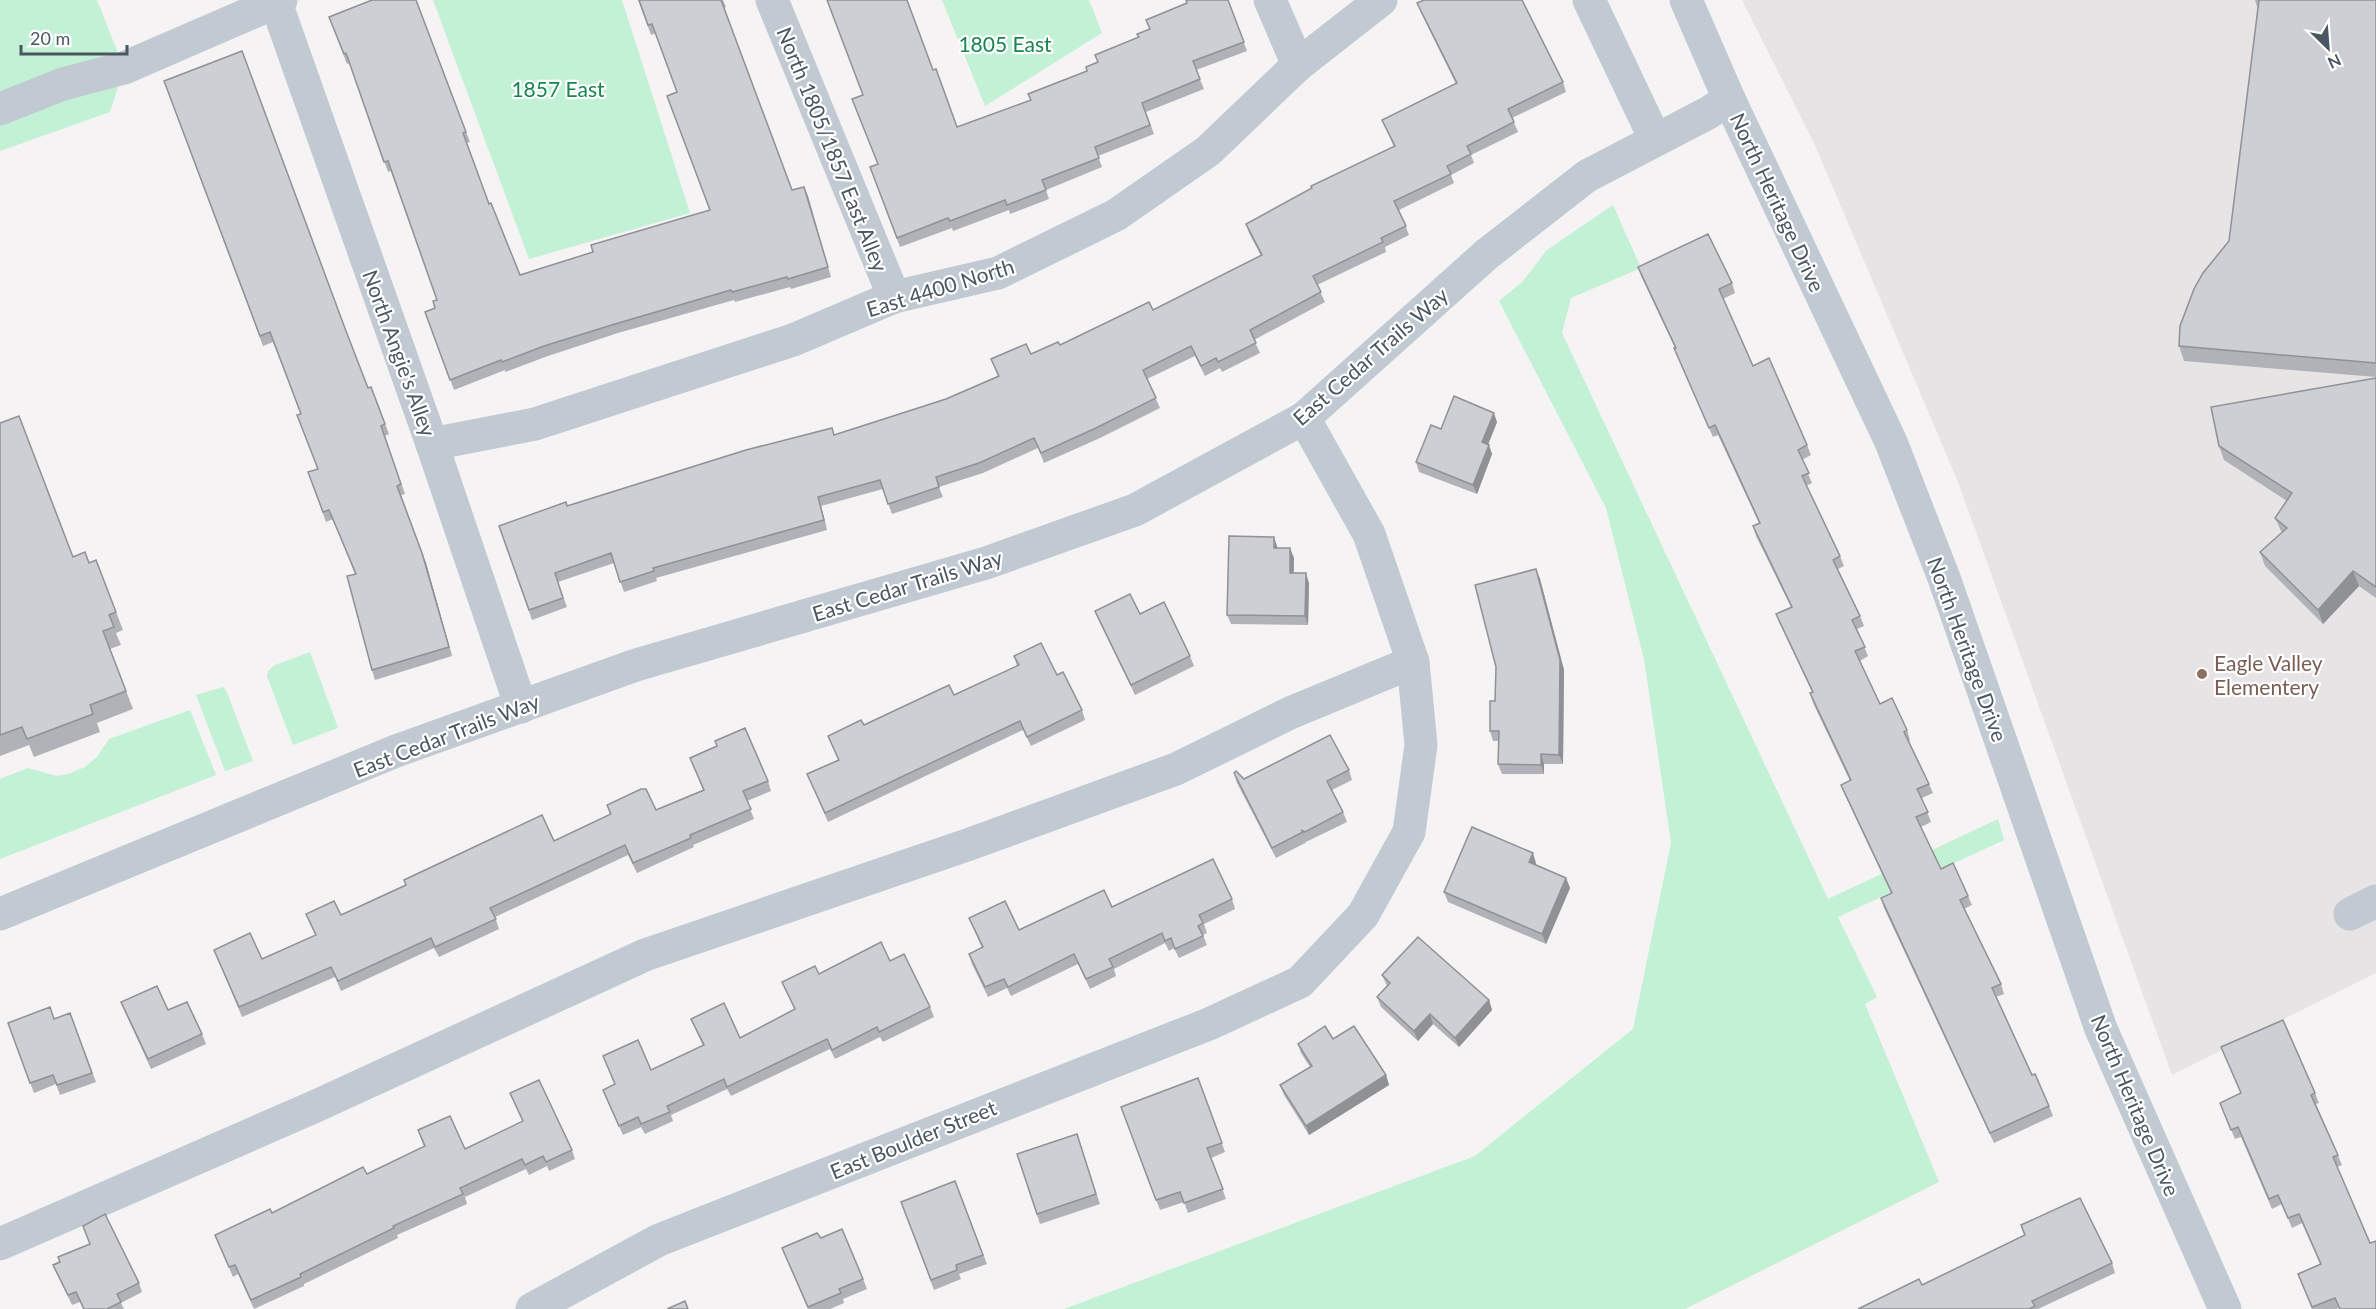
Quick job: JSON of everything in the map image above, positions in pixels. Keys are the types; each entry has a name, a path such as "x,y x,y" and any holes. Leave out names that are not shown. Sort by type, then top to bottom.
{"street":[{"name":"North 1805/1857 East Alley","path":"772,0 894,297"},
{"path":"1270,0 1298,65"},
{"name":"East 4400 North","path":"432,444 535,424 793,340 894,297 998,273 1116,216 1208,151 1298,65 1381,0"},
{"path":"1589,0 1655,139"},
{"name":"North Heritage Drive","path":"1686,0 1729,99 1891,442 1944,578 2101,1029 2225,1309"},
{"path":"0,110 63,84 124,68 277,1"},
{"name":"North Angie's Alley","path":"277,1 521,707"},
{"name":"East Cedar Trails Way","path":"0,914 396,751 636,665 986,563 1135,510 1304,418 1487,254 1587,176 1708,113 1729,99"},
{"path":"0,1244 316,1106 645,955 967,845 1176,769 1290,713 1413,662 1369,534 1304,418"},
{"name":"East Boulder Street","path":"532,1309 659,1240 1209,1024 1300,982 1363,915 1409,832 1421,745 1413,662"}],"shaded area":[{"name":"Eagle Valley Elementery","path":"1742,0 2376,0 2376,973 2172,1075 1958,482 1814,143"}],"green space":[{"path":"0,0 97,0 124,68 110,112 0,151"},
{"name":"1857 East","path":"433,0 622,0 690,213 529,259"},
{"name":"1805 East","path":"942,0 1089,0 1102,33 985,106"},
{"path":"1613,205 1641,268 1571,298 1562,333 1828,899 1998,819 2004,840 1838,917 1877,997 1865,1004 1939,1182 1685,1309 1064,1309 1475,1156 1633,1029 1671,843 1644,659 1606,508 1499,301 1522,282 1547,250"},
{"path":"310,652 338,728 293,745 267,676 268,671 275,665"},
{"path":"223,687 253,761 225,771 196,695"},
{"path":"190,710 216,775 0,859 0,779 28,768 57,776 68,774 85,767 97,757 109,739"}],"building":[{"path":"372,0 416,0 466,132 463,133 489,204 491,203 520,275 593,252 591,245 710,210 667,96 677,92 652,24 648,25 639,0 721,0 792,190 804,187 828,267 788,279 787,277 732,292 731,290 615,324 502,362 501,360 450,380 425,312 435,308 433,301 437,300 388,161 384,162 346,53 344,54 329,17"},
{"path":"827,0 907,0 957,127 1031,100 1028,94 1087,71 1086,67 1098,62 1095,55 1139,37 1137,34 1150,29 1146,20 1187,3 1186,0 1228,0 1244,42 1193,61 1200,79 1142,103 1150,125 1095,147 1099,158 1042,180 1046,190 1007,205 1005,200 950,221 948,218 897,238 870,167 878,164 852,99 863,95"},
{"path":"1424,0 1522,0 1563,82 1508,109 1514,122 1467,146 1471,154 1447,166 1451,174 1394,201 1406,226 1381,238 1383,242 1313,276 1321,292 1250,330 1256,343 1218,362 1216,358 1201,366 1191,346 1143,370 1156,398 1041,453 1034,438 979,463 936,477 939,487 888,504 880,480 818,497 824,520 653,568 654,571 620,582 611,553 555,573 563,598 529,610 499,526 566,502 567,506 746,450 832,428 834,435 946,399 999,376 991,359 1026,344 1031,354 1058,342 1060,345 1149,302 1153,310 1262,255 1246,224 1312,188 1311,186 1395,146 1382,120 1457,83 1417,3"},
{"path":"2259,0 2376,0 2376,363 2179,346 2180,326 2194,289 2203,273 2229,241"},
{"path":"242,51 346,331 385,424 381,426 401,484 397,486 422,553 449,647 372,670 347,576 356,574 329,510 323,512 308,472 318,469 297,415 301,414 270,332 260,336 164,81"},
{"path":"1708,234 1732,283 1719,289 1753,366 1769,358 1807,445 1798,450 1809,473 1802,476 1840,556 1833,560 1860,616 1852,620 1865,647 1855,651 1880,704 1892,698 1907,730 1904,732 1929,784 1917,789 1928,812 1916,817 1941,869 1953,863 1968,896 1960,900 2001,984 1992,988 2032,1075 2035,1074 2049,1106 1990,1133 1881,898 1892,893 1841,785 1851,780 1776,614 1792,607 1753,526 1760,523 1715,425 1709,428 1674,348 1676,348 1638,267"},
{"path":"2376,378 2376,587 2353,571 2318,610 2260,552 2287,528 2275,518 2292,493 2219,446 2211,407"},
{"path":"1454,396 1494,413 1482,442 1489,445 1473,485 1416,462 1431,425 1441,429"},
{"path":"19,416 73,557 85,552 89,563 96,560 116,612 109,615 114,627 103,631 126,691 90,705 93,714 27,739 22,727 0,735 0,423"},
{"path":"1229,536 1274,537 1274,548 1290,548 1290,573 1306,573 1305,616 1227,615"},
{"path":"1536,569 1560,660 1559,755 1541,754 1541,765 1498,764 1499,731 1490,731 1490,701 1495,701 1496,667 1475,585"},
{"path":"1130,594 1140,614 1164,602 1190,656 1131,685 1095,611"},
{"path":"1041,643 1057,675 1063,672 1082,710 1027,737 1020,721 825,813 807,774 839,760 828,736 861,720 864,725 949,685 954,695 1019,665 1014,656"},
{"path":"745,728 768,781 743,791 751,809 633,863 625,845 490,908 496,919 435,947 431,938 338,981 331,967 239,1007 214,950 250,933 262,959 316,935 306,914 334,901 341,915 406,885 404,880 542,815 554,841 611,814 607,805 641,789 646,789 656,810 704,790 690,758 717,746 715,741"},
{"path":"1330,735 1349,770 1327,781 1343,812 1305,832 1301,830 1303,832 1272,848 1234,773 1236,771 1244,779"},
{"path":"1472,827 1533,853 1529,862 1566,878 1542,934 1444,892"},
{"path":"1213,859 1232,899 1199,915 1203,923 1198,926 1203,936 1175,949 1171,938 1165,941 1162,933 1109,959 1113,967 1086,979 1074,954 1008,987 1004,979 985,987 969,954 983,947 969,918 1005,901 1019,930 1104,890 1112,907"},
{"path":"1418,937 1489,1000 1455,1038 1430,1014 1414,1031 1377,997 1390,983 1382,975"},
{"path":"881,942 890,961 904,954 930,1007 879,1032 877,1027 832,1050 827,1039 727,1087 724,1079 667,1106 670,1112 641,1124 638,1117 619,1126 603,1090 615,1084 603,1056 638,1040 651,1070 704,1045 691,1019 724,1003 740,1038 795,1009 782,982 815,966 819,974"},
{"path":"157,986 168,1010 187,1002 202,1034 148,1059 121,1002"},
{"path":"50,1007 54,1019 70,1013 92,1073 57,1085 53,1075 30,1083 8,1023"},
{"path":"2283,1020 2315,1093 2311,1095 2338,1155 2333,1157 2370,1243 2376,1241 2376,1309 2340,1309 2335,1298 2312,1307 2298,1274 2321,1264 2299,1214 2288,1218 2278,1195 2269,1199 2238,1127 2231,1130 2220,1103 2241,1093 2221,1047"},
{"path":"1325,1026 1333,1039 1354,1026 1386,1075 1306,1126 1280,1085 1312,1066 1298,1044"},
{"path":"1198,1078 1222,1143 1207,1148 1223,1189 1184,1203 1180,1192 1156,1200 1121,1107"},
{"path":"539,1080 572,1150 546,1162 543,1156 525,1165 522,1159 460,1188 463,1194 393,1226 394,1228 300,1274 301,1277 251,1300 235,1265 229,1267 215,1235 270,1209 272,1213 363,1167 367,1174 425,1146 418,1130 450,1116 465,1149 523,1121 510,1093"},
{"path":"1077,1134 1096,1194 1037,1214 1017,1154"},
{"path":"955,1181 983,1255 956,1265 957,1270 931,1280 901,1202"},
{"path":"2080,1198 2112,1263 2032,1301 2035,1306 2029,1309 1858,1309 1919,1279 1922,1285 2025,1235 2021,1225"},
{"path":"105,1214 139,1283 117,1294 121,1302 107,1309 84,1309 76,1292 68,1295 53,1265 60,1262 58,1257 90,1244 83,1226"},
{"path":"842,1229 863,1279 839,1289 841,1293 808,1307 782,1248 817,1233 821,1238"},
{"path":"685,1301 688,1309 667,1309"}],"place":[{"name":"Eagle Valley Elementery","path":"2202,674"}]}
